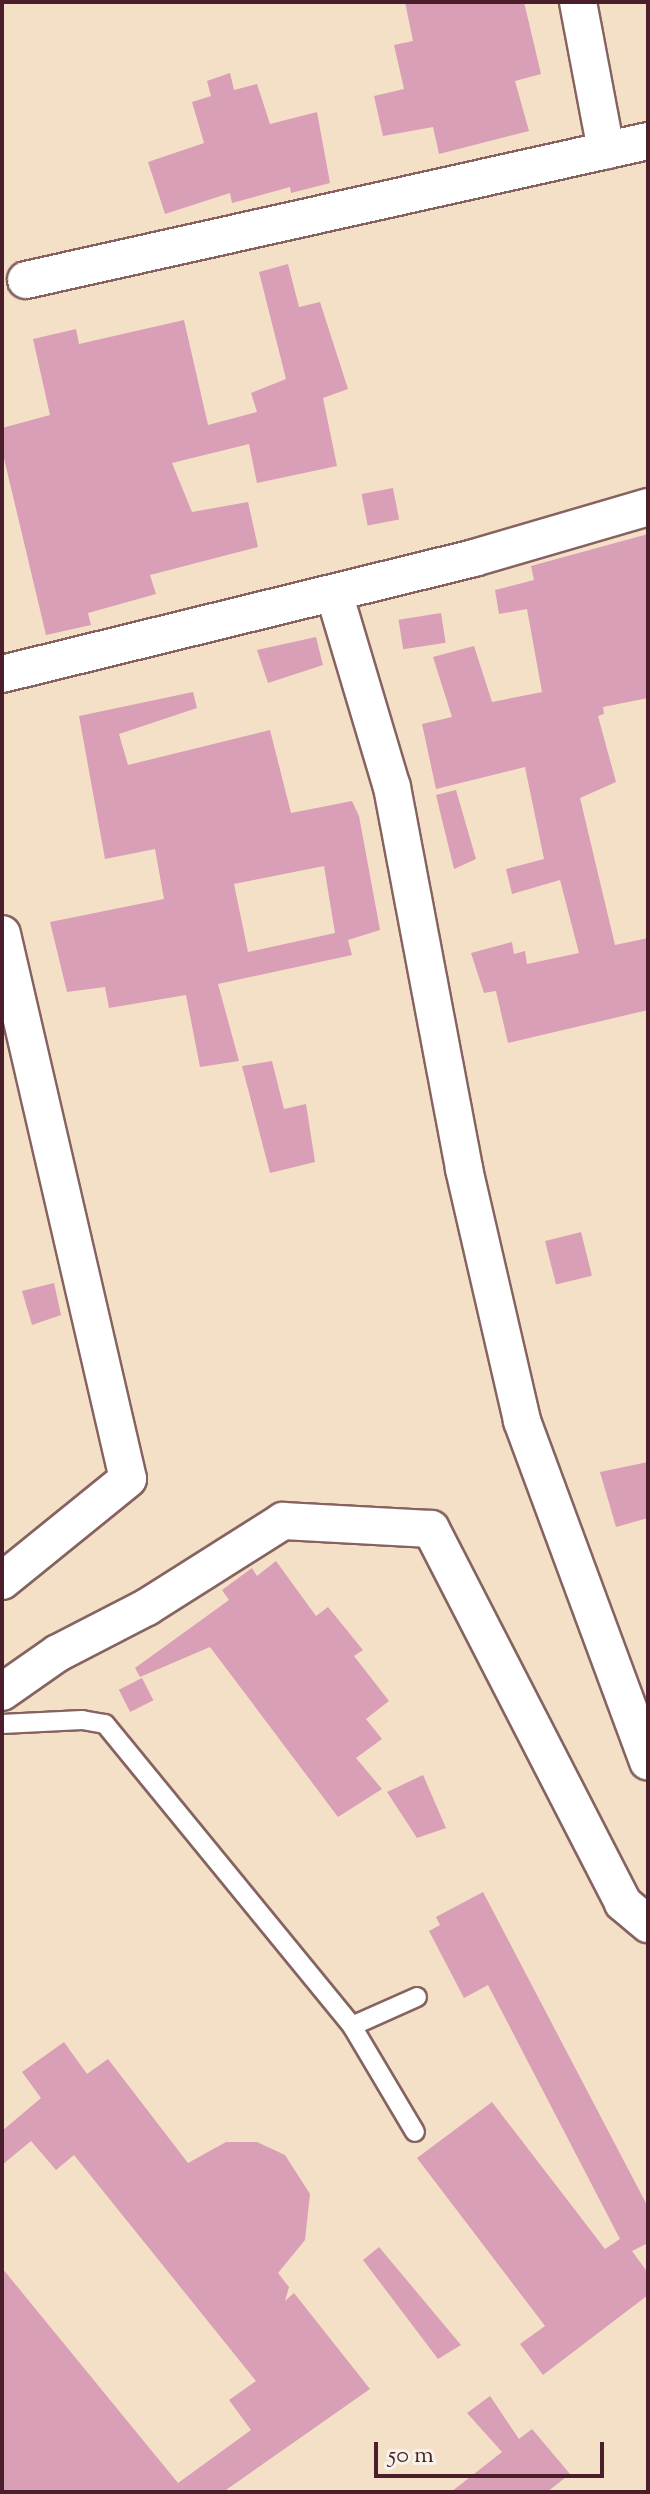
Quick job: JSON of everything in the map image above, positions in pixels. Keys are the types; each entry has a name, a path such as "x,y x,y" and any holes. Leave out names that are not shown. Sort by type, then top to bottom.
{"street":[{"path":"578,2 606,150"},
{"path":"26,280 648,141"},
{"path":"2,674 334,593 648,507"},
{"path":"334,593 392,787 464,1169 522,1421 564,1525 648,1761"},
{"path":"2,934 128,1479 2,1581"},
{"path":"2,1692 58,1653 147,1607 283,1521 431,1529 623,1903 648,1924"}],"lane":[{"path":"2,1724 82,1720 105,1724 352,2026 415,2132"},
{"path":"352,2026 417,1997"}],"building":[{"path":"405,2 524,2 541,74 515,81 529,131 439,154 433,127 383,136 374,96 404,89 394,45 413,41"},
{"path":"230,73 234,90 257,84 270,124 317,112 330,183 291,193 290,187 232,203 230,193 165,214 148,162 204,143 192,102 211,96 207,81"},
{"path":"288,264 299,307 320,302 348,389 323,398 337,466 257,483 249,444 172,463 192,512 248,502 258,547 150,575 156,594 88,613 91,625 46,635 2,450 2,428 50,415 33,339 76,329 79,344 184,320 208,425 257,412 251,393 286,379 259,272"},
{"path":"393,488 399,519 368,526 362,494"},
{"path":"648,534 648,698 603,707 604,714 598,716 616,782 580,798 615,945 648,938 648,1010 508,1043 496,991 484,993 471,953 512,942 514,954 525,951 527,964 579,953 560,880 512,894 506,869 544,859 525,767 436,789 422,724 452,717 433,657 474,646 492,702 542,692 527,609 499,614 495,590 534,580 531,566"},
{"path":"441,613 446,643 403,649 399,620"},
{"path":"316,637 323,665 268,683 257,650"},
{"path":"193,692 197,708 119,734 128,765 270,730 291,813 352,801 359,816 380,930 348,940 352,955 218,984 239,1061 200,1067 186,995 109,1008 105,987 67,992 50,922 164,899 155,849 105,859 79,716","holes":["324,866 335,933 248,952 234,884"]},
{"path":"456,790 476,859 454,869 436,795"},
{"path":"272,1061 284,1109 306,1104 315,1162 270,1173 242,1066"},
{"path":"581,1232 592,1276 556,1285 545,1241"},
{"path":"54,1283 61,1315 32,1325 22,1291"},
{"path":"648,1462 648,1518 616,1527 600,1472"},
{"path":"276,1561 316,1616 328,1607 363,1650 354,1656 389,1701 366,1719 382,1739 356,1758 382,1789 338,1817 210,1647 140,1677 135,1668 229,1600 222,1590 252,1568 257,1576"},
{"path":"142,1678 153,1700 130,1712 119,1690"},
{"path":"423,1775 446,1828 417,1838 387,1792"},
{"path":"483,1892 648,2207 648,2243 632,2251 648,2273 648,2295 543,2375 520,2344 545,2326 417,2158 492,2102 605,2249 620,2239 488,1985 464,1998 429,1931 440,1925 436,1917"},
{"path":"64,2042 87,2074 108,2059 188,2163 226,2142 257,2142 285,2155 310,2194 305,2240 278,2273 289,2287 285,2301 294,2293 370,2389 223,2492 2,2492 2,2268 178,2483 251,2430 229,2400 256,2381 74,2155 56,2170 31,2141 2,2165 2,2131 41,2098 22,2072"},
{"path":"379,2247 461,2345 438,2359 363,2260"},
{"path":"490,2396 519,2439 532,2429 570,2474 547,2492 451,2492 502,2452 467,2413"}]}
